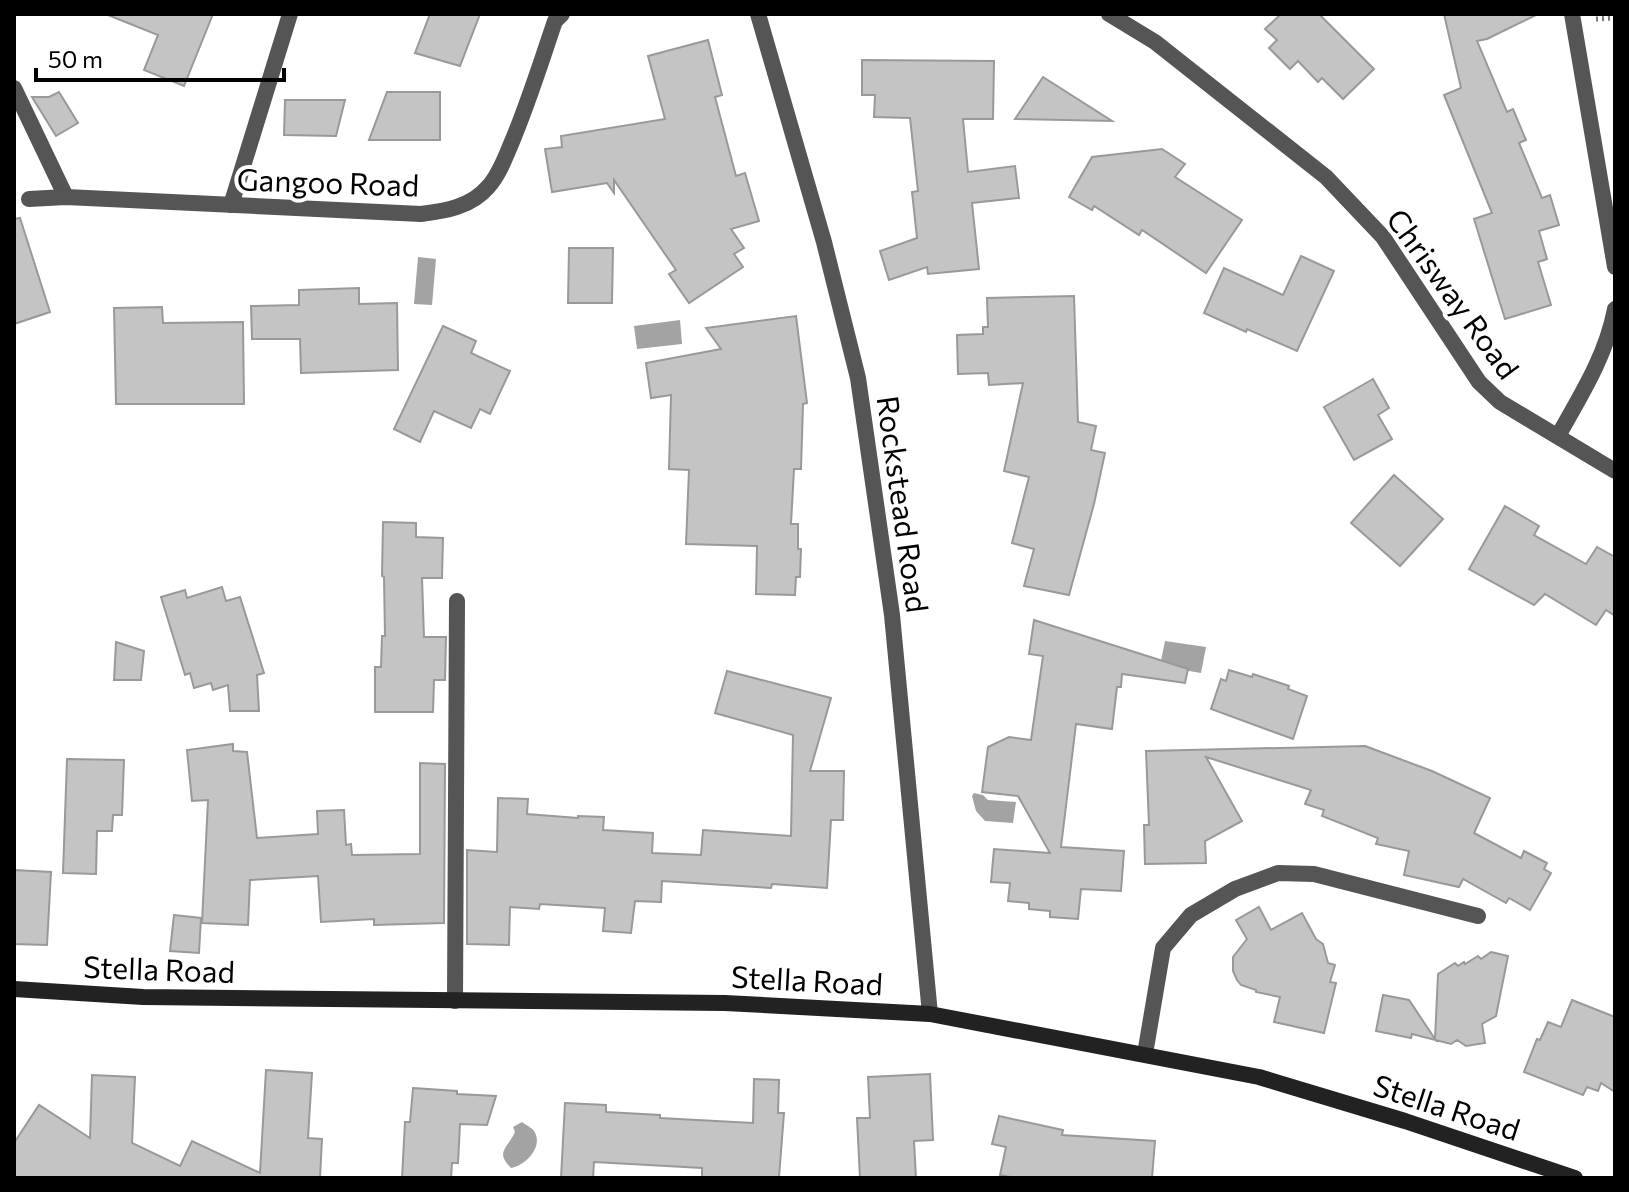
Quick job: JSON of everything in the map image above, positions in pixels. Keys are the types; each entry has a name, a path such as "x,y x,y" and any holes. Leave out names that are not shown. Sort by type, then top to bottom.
{"main road":[{"name":"Stella Road","path":"14,989 143,997 725,1003 930,1014 1259,1077 1430,1128 1575,1178"}],"street":[{"path":"231,205 290,14"},
{"name":"Gangoo Road","path":"22,200 66,197 421,214 448,211 469,202 488,188 501,166 518,128 555,21 562,14"},
{"name":"Rockstead Road","path":"758,14 824,242 858,378 892,615 930,1014"},
{"name":"Chrisway Road","path":"1109,14 1155,42 1326,177 1383,237 1479,382 1500,402 1615,471"},
{"path":"1572,14 1615,267"},
{"path":"14,88 66,197"},
{"path":"1558,436 1599,362 1615,309"},
{"path":"455,1001 457,601"},
{"path":"1145,1054 1163,948 1191,915 1235,889 1278,873 1314,874 1478,916"}],"shaded area":[{"path":"418,257 436,259 432,305 414,304"},
{"path":"680,320 682,344 637,349 634,326"},
{"path":"1165,641 1206,647 1201,673 1160,666"},
{"path":"974,793 988,800 1016,802 1013,823 985,821 976,811"},
{"path":"522,1122 535,1133 536,1146 526,1161 511,1168 503,1154 515,1132 513,1127"}],"building":[{"path":"213,14 184,86 144,70 158,35 108,15"},
{"path":"430,14 480,14 460,66 415,53"},
{"path":"1281,14 1319,14 1374,69 1343,99 1322,78 1318,82 1298,61 1290,69 1269,48 1277,40 1265,29"},
{"path":"1444,14 1538,14 1477,41 1507,112 1513,109 1526,140 1519,143 1542,198 1550,195 1559,225 1539,231 1547,259 1538,262 1551,305 1505,319 1474,219 1492,213 1444,95 1461,88"},
{"path":"708,40 722,95 715,97 736,176 745,173 759,221 731,229 744,248 734,254 743,267 689,303 669,274 676,270 614,180 614,193 607,183 552,192 545,149 562,147 561,136 665,119 648,56"},
{"path":"862,60 994,61 993,119 963,119 968,172 1015,166 1019,198 972,203 979,269 928,274 927,267 889,280 880,251 917,238 912,192 918,191 910,118 874,117 875,95 862,95"},
{"path":"1043,77 1112,121 1015,119"},
{"path":"59,92 78,123 56,136 32,97 49,97"},
{"path":"387,92 440,92 440,140 369,140"},
{"path":"285,100 345,100 336,136 284,135"},
{"path":"1162,149 1185,164 1175,177 1242,220 1206,273 1142,230 1139,235 1094,206 1092,210 1069,197 1092,157"},
{"path":"20,218 50,312 14,324 14,219"},
{"path":"569,248 613,248 612,303 568,303"},
{"path":"1301,256 1334,271 1297,351 1204,313 1224,268 1283,295"},
{"path":"359,288 359,304 397,303 398,370 301,373 300,339 252,339 251,306 299,305 299,290"},
{"path":"1074,296 1078,422 1096,426 1091,450 1105,453 1069,595 1024,586 1034,549 1012,543 1029,477 1004,471 1023,383 989,385 988,373 958,374 957,335 983,334 983,327 988,327 987,298"},
{"path":"162,307 163,323 243,322 244,404 116,404 114,308"},
{"path":"796,316 807,403 803,404 801,469 794,469 791,524 798,524 800,577 796,577 795,595 756,594 757,546 686,544 689,470 669,469 671,395 651,398 646,363 721,349 706,328"},
{"path":"443,326 476,341 471,353 510,371 490,414 480,409 471,428 434,411 420,442 394,429"},
{"path":"1373,379 1389,408 1378,415 1392,439 1354,460 1324,407"},
{"path":"1394,475 1443,519 1400,566 1351,523"},
{"path":"1505,506 1539,526 1534,535 1586,564 1597,547 1615,557 1615,616 1606,610 1596,625 1545,594 1534,605 1469,569"},
{"path":"383,522 416,523 416,537 443,538 442,578 422,578 424,637 446,637 445,680 434,680 433,712 375,712 375,667 381,667 382,636 385,636"},
{"path":"222,587 226,601 240,597 264,673 257,675 259,711 230,711 228,685 213,690 211,683 194,688 190,673 185,675 161,597 185,590 187,598"},
{"path":"1034,620 1188,669 1185,683 1122,674 1121,687 1117,687 1112,729 1076,724 1061,847 1124,851 1121,891 1081,889 1078,919 1050,917 1050,911 1029,909 1029,903 1008,901 1010,883 991,882 994,849 1050,853 1018,796 982,792 988,747 1009,737 1031,740 1043,656 1029,654"},
{"path":"116,642 144,651 141,680 114,680"},
{"path":"1229,670 1289,686 1288,689 1307,696 1293,739 1211,709 1221,679 1226,681"},
{"path":"727,671 831,698 810,771 844,771 843,820 831,820 827,888 662,881 661,902 635,901 631,933 603,931 605,908 540,904 539,909 510,907 509,945 467,944 467,850 497,852 498,798 528,799 527,814 604,817 603,830 653,833 652,853 701,855 703,830 791,836 793,735 715,713"},
{"path":"233,744 233,751 247,752 257,838 318,834 317,811 344,810 346,845 351,844 352,855 420,854 420,763 445,764 444,923 374,925 374,919 321,922 318,876 250,880 248,925 202,923 208,800 192,801 187,750"},
{"path":"1365,746 1432,771 1490,798 1474,833 1521,858 1524,851 1547,863 1544,869 1551,873 1530,910 1509,898 1506,903 1463,879 1459,887 1404,875 1409,851 1376,844 1378,838 1322,816 1324,810 1305,804 1311,790 1206,757 1242,821 1205,841 1206,863 1145,864 1144,825 1149,825 1146,751"},
{"path":"67,759 124,760 122,815 113,815 112,831 97,831 96,874 63,873"},
{"path":"14,870 51,872 47,945 14,944"},
{"path":"1259,907 1271,930 1302,913 1316,939 1323,944 1328,963 1335,965 1330,982 1336,983 1324,1033 1274,1022 1280,997 1256,992 1237,980 1233,957 1247,939 1236,920"},
{"path":"174,915 201,918 199,953 170,951"},
{"path":"1491,952 1508,956 1496,1016 1482,1024 1485,1043 1466,1046 1457,1040 1451,1044 1412,1034 1411,1038 1376,1031 1383,995 1409,1000 1435,1039 1438,974 1455,963 1458,966 1465,964"},
{"path":"1572,1000 1615,1017 1615,1092 1601,1083 1598,1091 1587,1087 1583,1095 1524,1072 1537,1039 1540,1040 1548,1022 1561,1027"},
{"path":"266,1070 312,1073 308,1138 322,1139 320,1178 14,1178 14,1143 39,1105 90,1138 92,1075 135,1077 132,1143 180,1166 192,1141 260,1173"},
{"path":"930,1074 933,1140 914,1141 916,1178 860,1178 857,1118 870,1118 868,1077"},
{"path":"754,1079 779,1080 778,1113 784,1113 779,1177 702,1178 702,1168 594,1162 593,1178 561,1178 565,1103 606,1105 606,1112 660,1115 660,1118 753,1123"},
{"path":"413,1088 496,1096 487,1125 460,1124 458,1163 452,1163 451,1178 402,1178 405,1122 410,1122"},
{"path":"999,1116 1063,1130 1062,1135 1155,1141 1152,1178 1015,1178 1000,1175 1006,1147 992,1144"}]}
